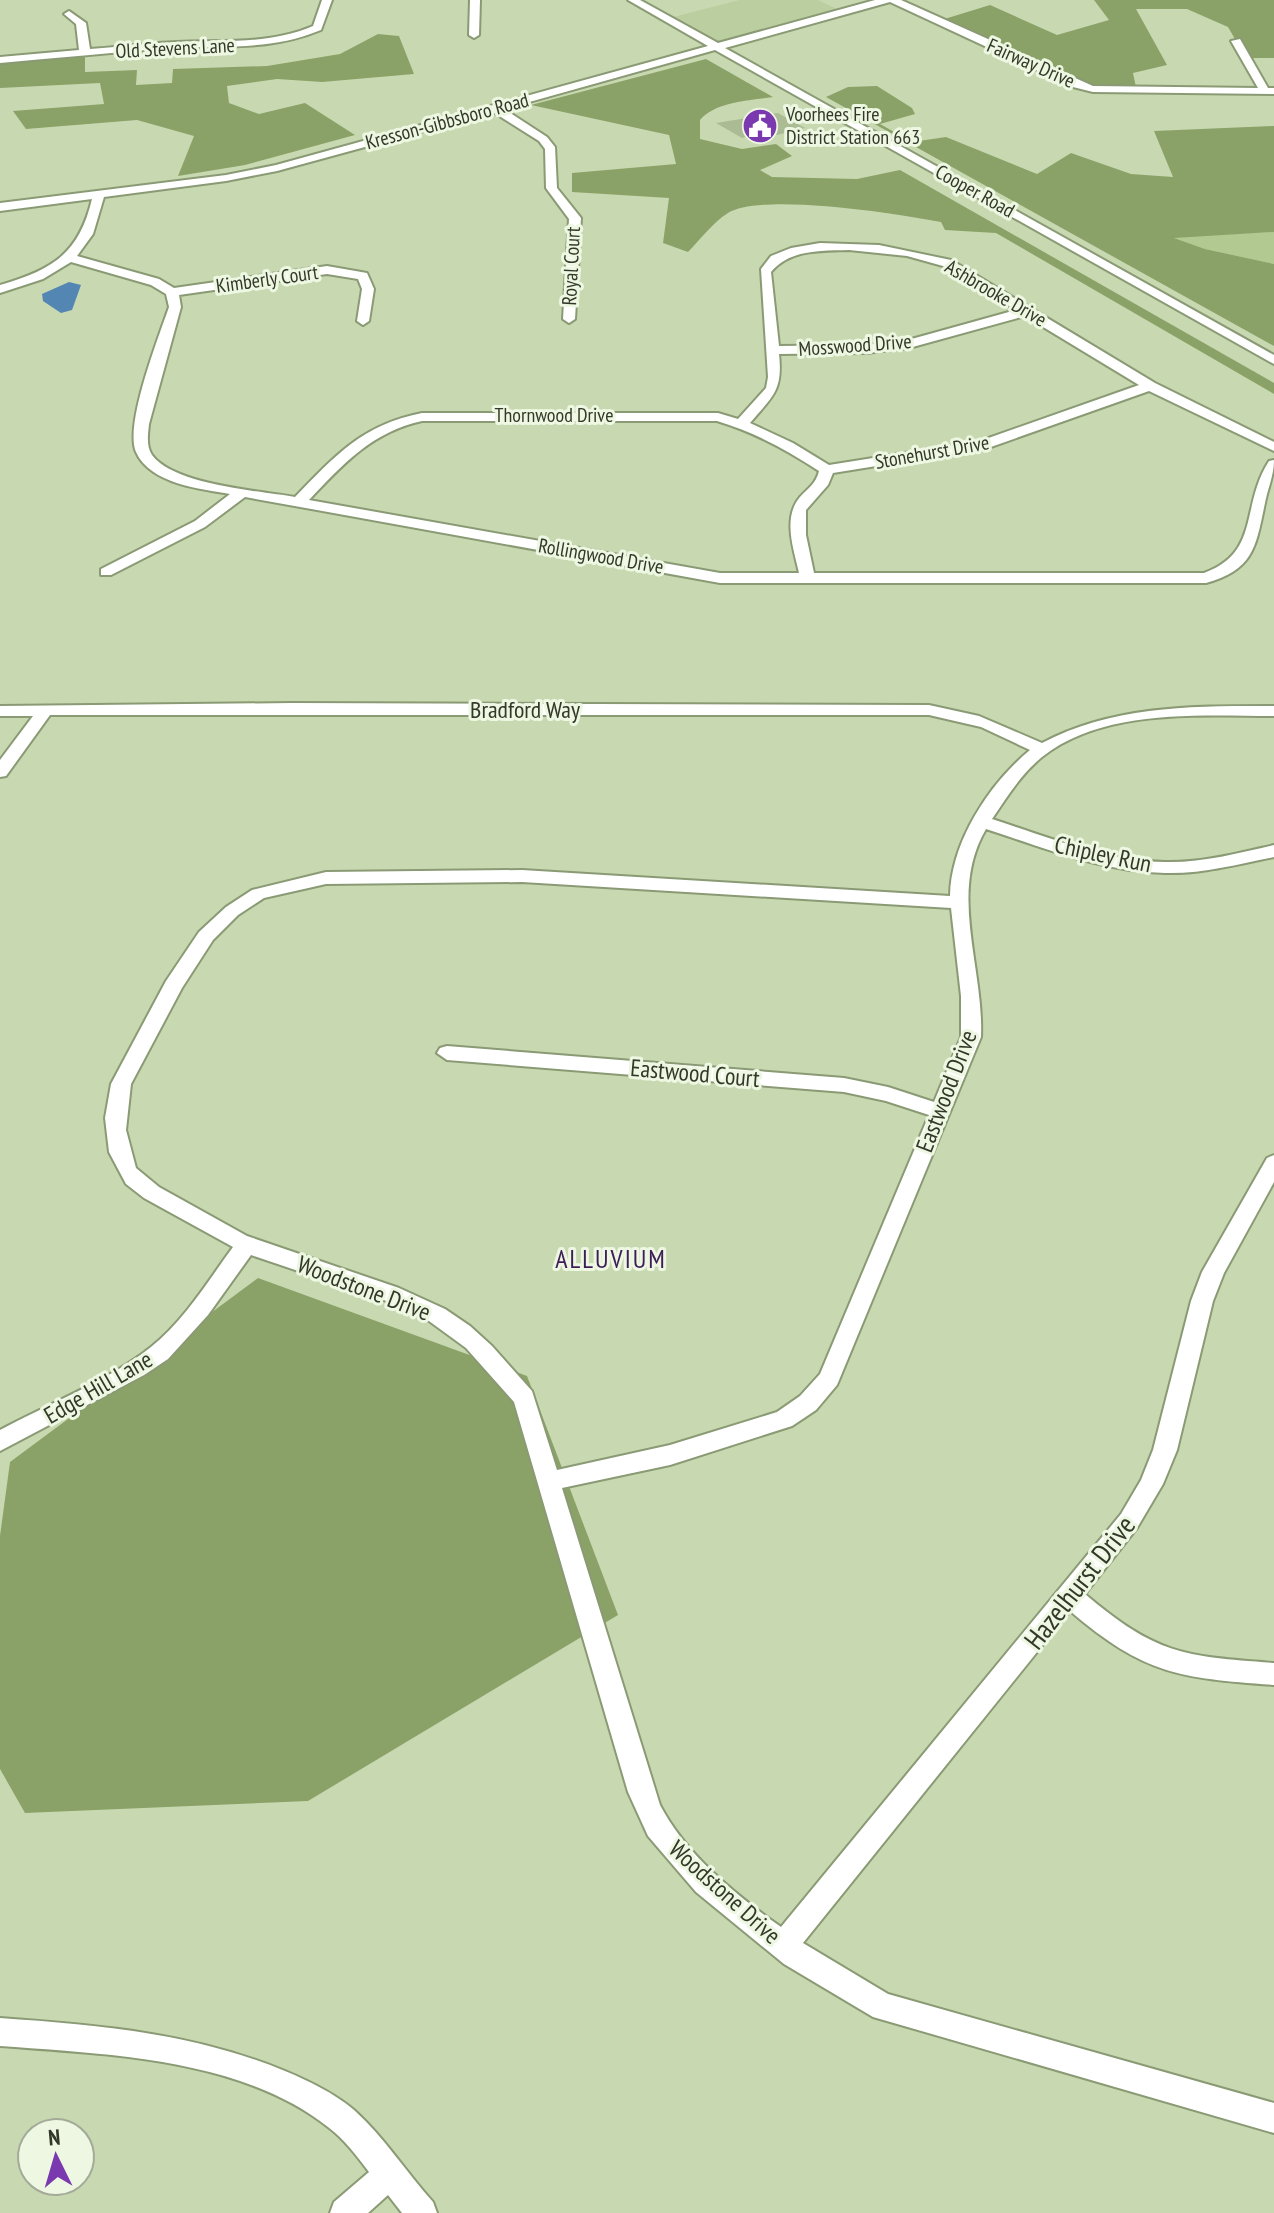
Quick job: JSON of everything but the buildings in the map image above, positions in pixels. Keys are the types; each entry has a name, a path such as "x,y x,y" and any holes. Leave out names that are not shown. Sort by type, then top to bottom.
{"street":[{"name":"Old Stevens Lane","path":"0,60 176,45 278,42 317,28 327,0"},
{"path":"474,35 475,0"},
{"name":"Cooper Road","path":"633,0 1274,360"},
{"name":"Kresson-Gibbsboro Road","path":"0,207 258,172 886,0"},
{"name":"Fairway Drive","path":"893,0 1077,85 1093,89 1270,91"},
{"path":"69,14 81,23 85,53"},
{"path":"1236,41 1270,91"},
{"name":"Royal Court","path":"495,108 543,139 551,149 547,182 553,194 575,218 569,319"},
{"path":"0,289 32,279 82,248 90,231 99,195"},
{"name":"Ashbrooke Drive","path":"742,423 772,389 775,377 765,272 767,266 780,255 808,248 836,246 932,256 1150,386 1274,447"},
{"path":"69,258 155,282 172,292"},
{"name":"Kimberly Court","path":"172,292 327,270 343,271 363,276 366,282 363,321"},
{"name":"Rollingwood Drive","path":"172,292 175,307 145,405 141,449 160,468 177,478 720,578 1187,579 1216,575 1235,567 1245,557 1264,481 1274,464"},
{"name":"Mosswood Drive","path":"774,350 899,346 943,337 1028,311"},
{"name":"Stonehurst Drive","path":"826,470 983,445 1150,386"},
{"name":"Thornwood Drive","path":"300,501 365,436 405,419 453,415 693,415 742,423 798,451 826,470"},
{"path":"808,579 798,520 799,508 824,481 826,470"},
{"path":"106,572 200,524 242,492"},
{"name":"Bradford Way","path":"0,711 292,708 929,710 978,719 1041,749"},
{"path":"0,772 45,711"},
{"name":"Eastwood Drive","path":"550,1481 670,1455 750,1432 784,1419 808,1403 829,1379 965,1054 973,1013 960,903 960,872 971,836 1010,782 1041,749 1086,730 1124,720 1188,711 1274,711"},
{"name":"Chipley Run","path":"982,822 1112,860 1153,867 1223,861 1274,851"},
{"name":"Woodstone Drive","path":"960,903 522,876 326,878 279,887 258,894 220,921 206,936 173,986 121,1084 117,1101 116,1140 121,1160 131,1176 150,1191 246,1245 407,1300 463,1331 488,1354 524,1398 648,1810 685,1860 723,1897 839,1985 883,2007 1274,2118"},
{"name":"Eastwood Court","path":"447,1053 844,1085 888,1094 940,1111"},
{"name":"Hazelhurst Drive","path":"784,1945 1129,1521 1151,1484 1165,1450 1202,1301 1213,1272 1274,1163"},
{"name":"Edge Hill Lane","path":"0,1441 136,1369 160,1353 200,1309 246,1245"},
{"path":"1070,1596 1107,1628 1138,1648 1171,1662 1274,1674"},
{"path":"0,2032 151,2043 205,2055 270,2079 318,2102 343,2120 422,2213"},
{"path":"345,2213 388,2175"}],"shaded area":[{"path":"739,0 818,0 843,12 716,47 666,19"},
{"path":"1094,0 1274,0 1274,58 1246,58 1228,27 1187,9 1136,9 1167,65 1133,73 1137,92 1075,85 938,21 990,5 1057,35 1109,20"},
{"path":"378,34 399,36 414,74 322,82 277,79 227,86 229,103 259,114 305,103 355,135 245,165 178,176 194,136 137,120 26,129 13,111 104,104 100,83 0,88 0,61 85,53 85,72 137,70 136,85 172,83 173,69 267,66 340,54"},
{"path":"706,59 773,97 715,109 700,120 700,139 742,149 776,144 792,156 760,170 772,177 857,179 900,170 1274,383 1274,394 996,233 945,230 941,222 864,210 769,204 728,213 688,252 663,243 669,198 572,192 572,173 676,164 669,135 531,105"},
{"path":"877,86 912,108 915,114 880,124 912,142 946,137 1037,174 1071,153 1131,174 1173,177 1154,131 1274,126 1274,232 1174,238 1205,249 1274,264 1274,346 826,97 848,87"},
{"path":"1274,232 1274,264 1205,249 1171,237"},
{"path":"258,1278 527,1376 618,1615 308,1801 25,1813 0,1769 0,1536 10,1462"}],"water":[{"path":"69,282 81,285 72,310 61,313 43,301 42,294"}],"place":[{"name":"Voorhees Fire District Station 663","path":"760,126"}],"district":[{"name":"ALLUVIUM","path":"611,1258"}]}
